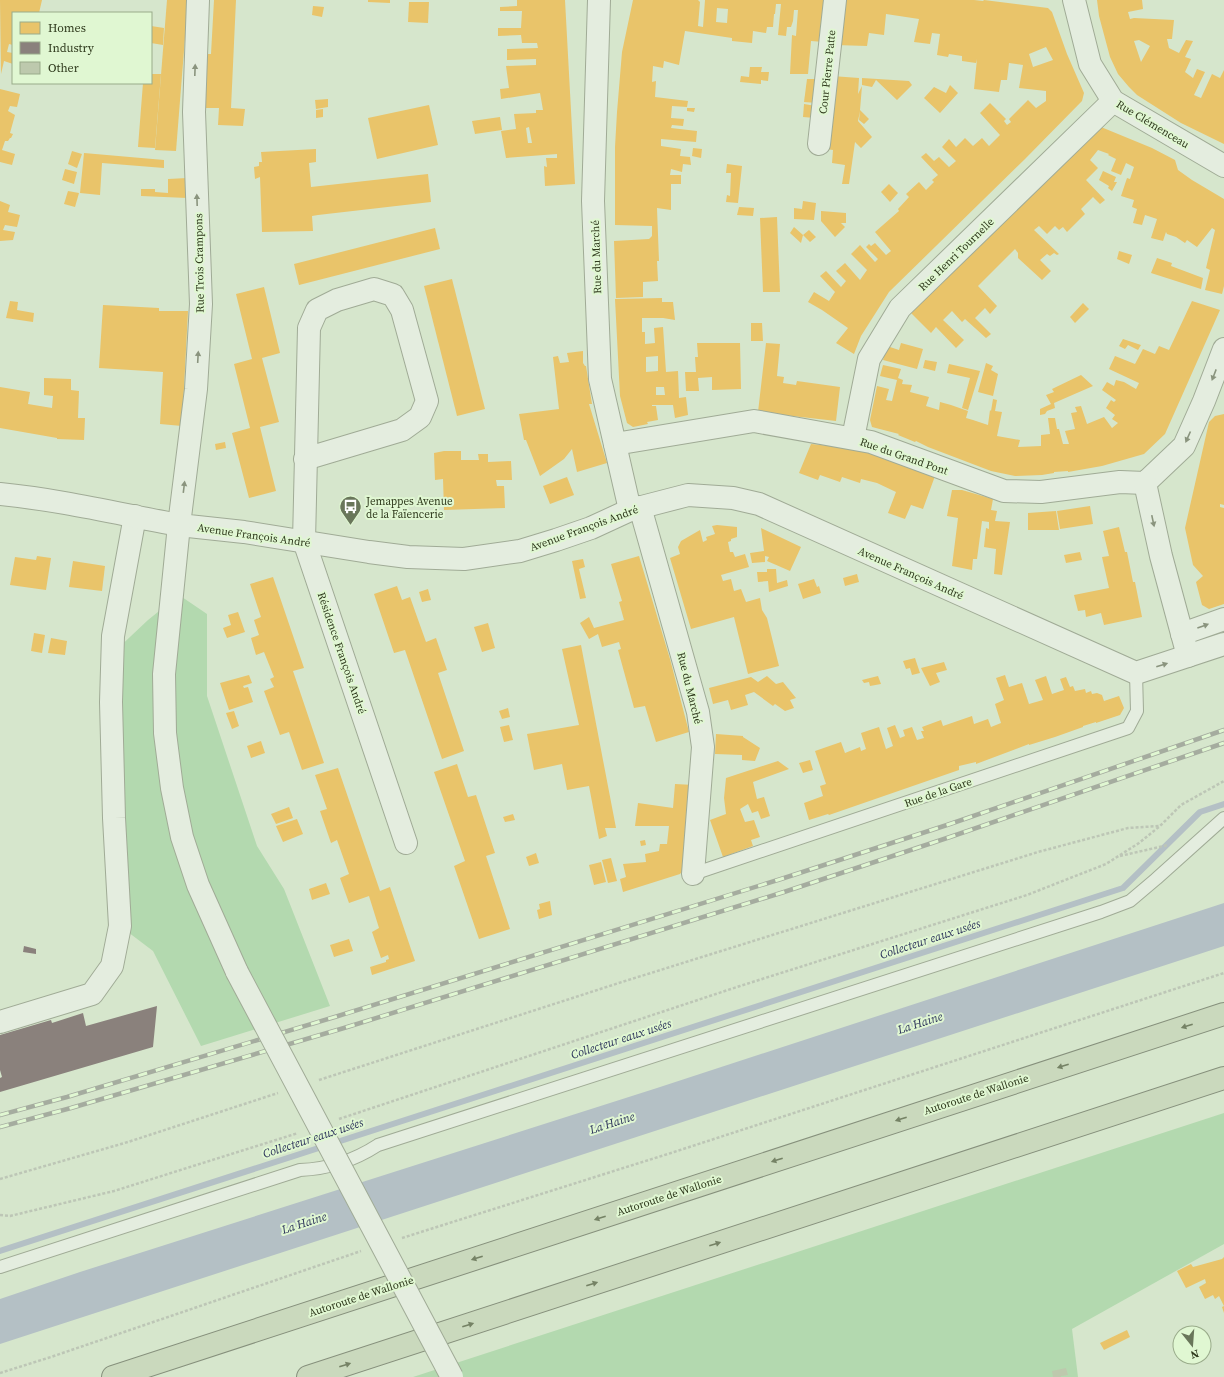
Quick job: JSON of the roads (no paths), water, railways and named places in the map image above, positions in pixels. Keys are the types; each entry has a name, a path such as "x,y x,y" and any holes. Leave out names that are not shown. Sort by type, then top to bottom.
{"highway":[{"name":"Autoroute de Wallonie","path":"113,1377 1224,1014"},
{"path":"308,1377 1224,1078"}],"street":[{"name":"Rue Trois Crampons","path":"198,0 194,112 201,304 196,389 179,525 164,674 166,741 172,788 182,837 198,885 237,972 452,1377"},
{"name":"Rue du Marché","path":"599,0 594,201 600,379 615,444 698,712 703,747 693,874"},
{"name":"Cour Pierre Patte","path":"819,144 835,0"},
{"name":"Rue Clémenceau","path":"1074,0 1090,64 1113,101 1224,166"},
{"name":"Rue Henri Tournelle","path":"853,438 869,359 900,308 1113,101"},
{"name":"Résidence François André","path":"305,459 402,430 420,417 427,401 402,310 393,295 374,289 337,300 317,310 309,328 305,459 304,541 406,843"},
{"path":"1188,656 1161,556 1145,483 1184,446 1214,399 1224,349"},
{"name":"Rue du Grand Pont","path":"615,444 754,421 871,442 1004,492 1041,492 1120,482 1145,483"},
{"name":"Avenue François André","path":"0,494 80,504 179,525 244,532 369,552 400,556 464,559 520,552 584,530 635,509 688,495 733,498 759,504 1136,673"},
{"path":"0,1022 92,994 112,966 120,926 114,818 111,702 114,636 135,516"},
{"path":"1182,634 1224,619"},
{"path":"1136,673 1224,644"}],"lane":[{"name":"Rue de la Gare","path":"693,874 1128,728 1137,711 1136,673"},
{"path":"0,1267 300,1170 317,1169 364,1154 385,1142 1101,912 1130,901 1224,818"}],"water":[{"name":"La Haine","path":"1224,903 1224,946 0,1344 0,1299 80,1272 657,1088"}],"waterway":[{"name":"Collecteur eaux usées","path":"0,1251 1123,888 1200,812 1224,804"}],"railway":[{"path":"0,1115 67,1097 338,1016 781,879 947,825 1224,730"},
{"path":"0,1127 71,1108 344,1028 784,892 1224,743"}],"place":[{"name":"Jemappes Avenue de la Faïencerie","path":"350,526"}]}
